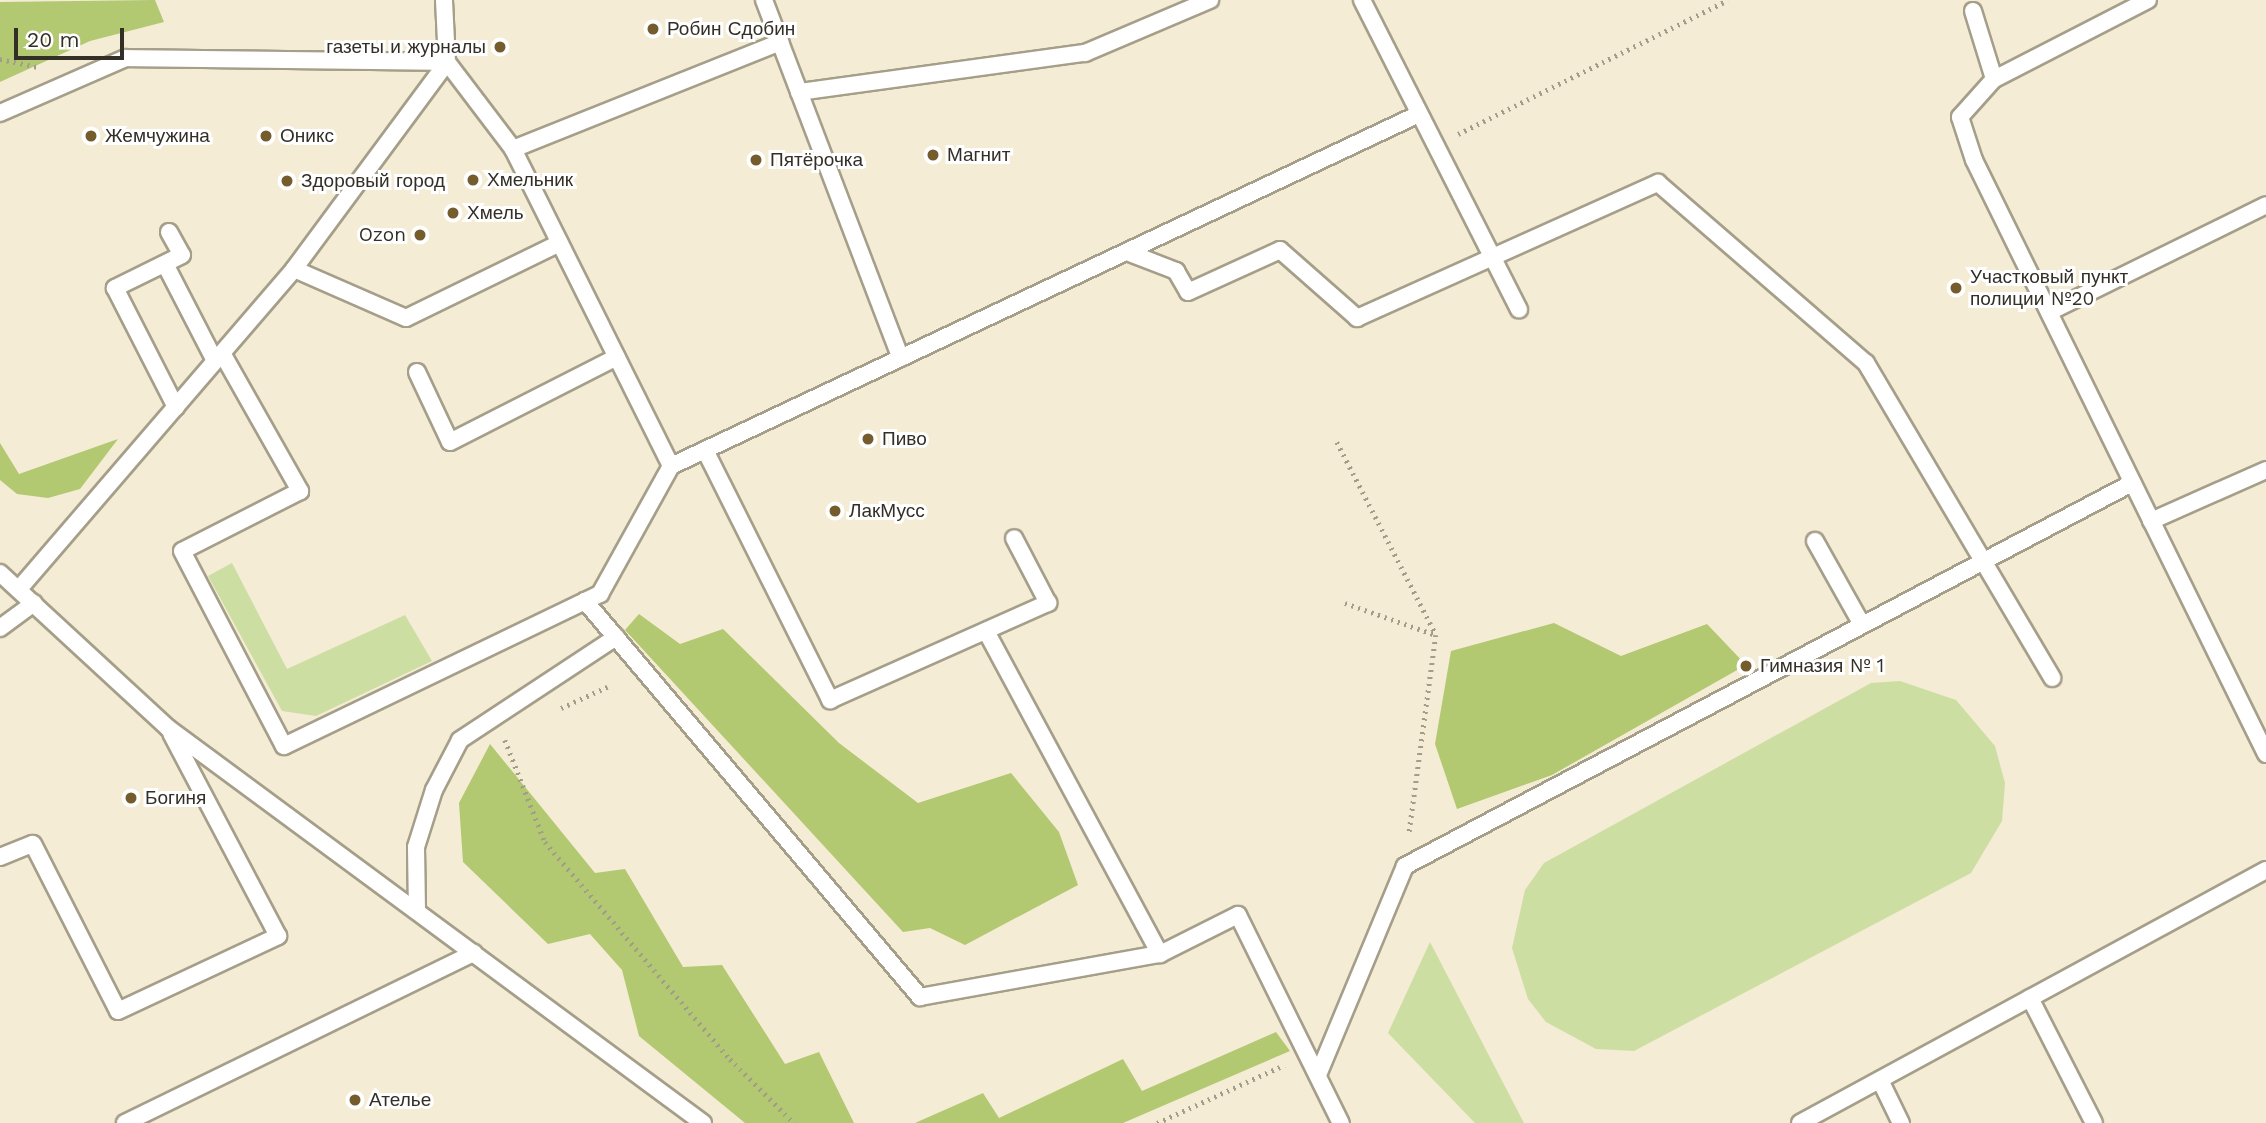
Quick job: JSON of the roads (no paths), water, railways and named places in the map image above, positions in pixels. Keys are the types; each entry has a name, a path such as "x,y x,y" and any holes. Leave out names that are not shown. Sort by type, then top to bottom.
{"lane":[{"path":"444,0 447,62 513,149 671,466"},
{"path":"764,0 901,358"},
{"path":"799,92 1085,53 1210,0"},
{"path":"1362,0 1432,146 1520,309"},
{"path":"2148,0 1994,79 1960,117 1974,160 2266,754"},
{"path":"1973,11 1994,79"},
{"path":"513,149 780,42"},
{"path":"0,113 126,58 447,62"},
{"path":"19,589 294,269 447,62"},
{"path":"165,264 300,491 182,551 284,746 600,594 671,466 1417,115"},
{"path":"1127,252 1176,271 1188,292 1280,250 1357,318 1493,260 1658,183 1866,363 1984,558 2052,678"},
{"path":"2049,312 2266,205"},
{"path":"169,232 181,255 115,288 176,407"},
{"path":"294,269 406,317 560,243"},
{"path":"417,372 450,442 617,357"},
{"path":"705,450 830,700 1048,603 1014,538"},
{"path":"2151,520 2266,470"},
{"path":"1318,1075 1405,866 1984,558 2132,483"},
{"path":"1815,541 1861,623"},
{"path":"0,573 169,728 703,1123"},
{"path":"585,601 920,997 1160,954 1238,915 1341,1123"},
{"path":"0,628 34,603"},
{"path":"986,632 1160,954"},
{"path":"417,911 416,847 434,790 460,740 616,637"},
{"path":"0,857 33,844 118,1011 278,936 169,728"},
{"path":"1800,1123 2266,870"},
{"path":"125,1123 474,953"},
{"path":"2030,998 2094,1123"},
{"path":"1880,1080 1902,1123"},
{"path":"677,1102 687,1123"}],"place":[{"name":"Робин Сдобин","path":"653,29"},
{"name":"газеты и журналы","path":"500,47"},
{"name":"Жемчужина","path":"91,136"},
{"name":"Оникс","path":"266,136"},
{"name":"Магнит","path":"933,155"},
{"name":"Пятёрочка","path":"756,160"},
{"name":"Хмельник","path":"473,180"},
{"name":"Здоровый город","path":"287,181"},
{"name":"Хмель","path":"453,213"},
{"name":"Ozon","path":"420,235"},
{"name":"Участковый пункт полиции №20","path":"1956,288"},
{"name":"Пиво","path":"868,439"},
{"name":"ЛакМусс","path":"835,511"},
{"name":"Гимназия № 1","path":"1746,666"},
{"name":"Богиня","path":"131,798"},
{"name":"Ателье","path":"355,1100"}]}
